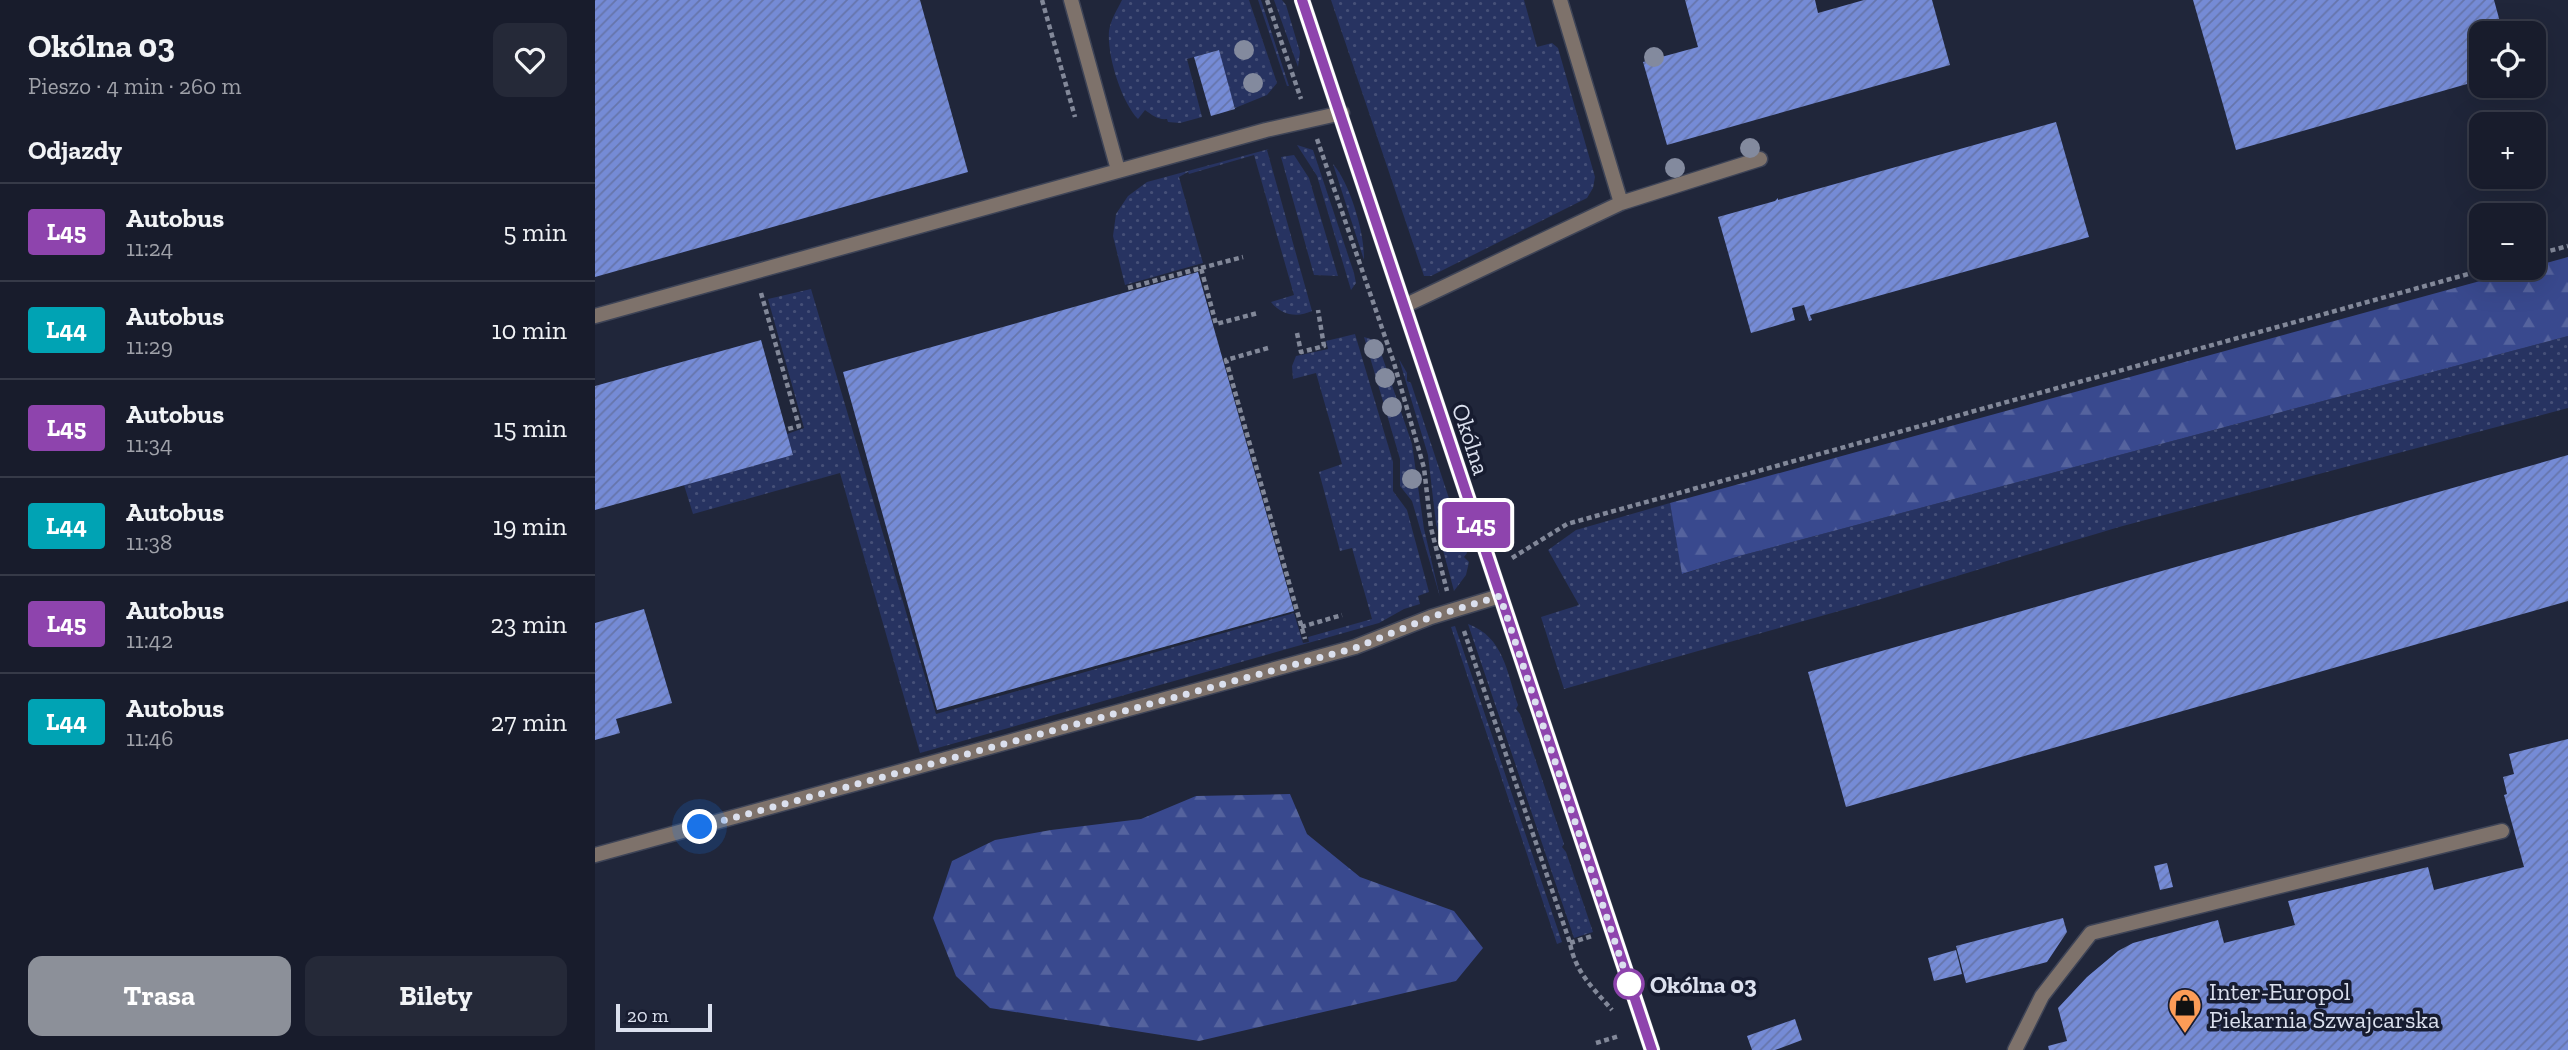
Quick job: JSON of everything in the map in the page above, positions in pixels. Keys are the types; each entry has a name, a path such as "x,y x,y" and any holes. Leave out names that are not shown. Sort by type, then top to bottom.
{"street":[{"path":"1071,0 1118,170"},
{"name":"Okólna","path":"1302,0 1342,113 1652,1050"},
{"path":"1560,0 1621,203"},
{"path":"595,316 1118,170 1266,130 1342,113"},
{"path":"1404,306 1621,203 1761,159"},
{"path":"595,855 1355,648 1431,617 1500,596"},
{"path":"2015,1050 2042,996 2091,933 2502,831"}],"path":[{"path":"1042,0 1075,117"},
{"path":"1268,0 1293,78"},
{"path":"1322,154 1394,363 1424,468 1431,528 1448,593"},
{"path":"2546,252 2568,246"},
{"path":"1128,288 1243,257"},
{"path":"1201,268 1216,324 1258,313"},
{"path":"755,271 799,426 788,429"},
{"path":"1512,558 1567,524 2469,274"},
{"path":"1297,333 1301,352 1324,346 1318,310"},
{"path":"1268,348 1226,359 1305,640"},
{"path":"1301,627 1342,615"},
{"path":"1462,625 1570,943 1573,959 1583,978 1614,1012"},
{"path":"1596,1043 1619,1036"}],"shaded area":[{"path":"1122,0 1249,0 1277,83 1267,95 1235,108 1218,50 1187,59 1202,117 1180,123 1168,122 1167,119 1158,118 1145,110 1138,119 1121,90 1110,52 1109,31"},
{"path":"1258,0 1261,0 1289,86 1287,86"},
{"path":"1274,0 1282,0 1286,5 1300,52 1298,67"},
{"path":"1331,0 1524,0 1537,47 1552,43 1558,48 1595,177 1587,198 1431,276 1424,276"},
{"path":"1297,145 1313,150 1354,273 1356,283 1351,290 1317,176"},
{"path":"1269,149 1267,150 1312,311 1290,314 1271,302 1294,295 1254,155 1189,174 1188,172 1179,177 1203,263 1125,285 1113,236 1116,214 1128,196 1147,182"},
{"path":"1294,155 1309,178 1338,276 1314,275 1281,157"},
{"path":"1333,164 1345,183 1355,209 1364,260"},
{"path":"811,289 936,714 1294,613 1303,643 1309,642 1308,637 1372,619 1352,548 1340,551 1319,472 1342,464 1316,373 1293,379 1292,366 1296,356 1328,349 1326,341 1355,334 1393,462 1393,491 1407,510 1429,592 1418,596 1420,604 1404,609 1379,623 920,753 840,473 693,514 684,485 793,455 787,434 804,428 768,299"},
{"path":"2568,336 2568,408 2119,527 1871,602 1564,689 1541,617 1579,605 1548,550 1576,530 1670,503 1683,574 1743,555"},
{"path":"1364,337 1377,341 1412,444 1424,529 1440,597 1412,501 1400,486 1400,459"},
{"path":"1399,359 1407,373 1407,381 1411,383 1467,553 1464,557 1469,562 1466,575 1454,591 1436,524 1428,455"},
{"path":"1468,624 1480,630 1497,647 1507,669 1518,705 1516,709 1520,714 1564,844 1562,847 1593,932 1574,938"},
{"path":"1455,626 1562,942 1557,944 1451,627"}],"green space":[{"path":"2568,257 2568,336 1743,555 1682,574 1670,503 2484,280 2546,280 2546,263"},
{"path":"1290,794 1307,834 1360,877 1454,911 1483,948 1456,981 1199,1041 990,1008 956,976 933,918 952,861 995,840 1141,819 1196,796"}],"building":[{"path":"595,0 920,0 968,172 595,277"},
{"path":"1685,0 1815,0 1818,13 1864,0 1932,0 1950,65 1667,145 1643,62 1698,47"},
{"path":"2193,0 2494,0 2500,21 2469,21 2469,83 2236,150"},
{"path":"1219,50 1235,109 1211,116 1194,57"},
{"path":"2056,122 2089,237 1810,315 1812,320 1809,321 1804,305 1792,308 1795,320 1751,333 1718,217"},
{"path":"1198,272 1294,611 937,710 843,372"},
{"path":"761,340 793,455 595,510 595,386"},
{"path":"2568,455 2568,601 1846,807 1808,672"},
{"path":"644,609 672,703 616,719 620,733 595,740 595,623"},
{"path":"2568,739 2568,1050 2049,1050 2048,1046 2067,1041 2058,1008 2087,977 2118,951 2133,943 2218,920 2224,943 2295,925 2288,901 2428,867 2434,890 2524,867 2504,795 2507,794 2503,777 2514,774 2509,754"},
{"path":"2167,863 2173,887 2160,890 2154,866"},
{"path":"2063,918 2067,932 2047,962 1966,983 1956,946"},
{"path":"1956,950 1962,974 1934,981 1928,958"},
{"path":"1795,1019 1802,1040 1775,1050 1752,1050 1747,1036"}],"bus line":[{"name":"L45","path":"1302,0 1342,113 1466,495 1652,1050"}],"place":[{"name":"Okólna 03","path":"1629,984"},
{"name":"Inter-Europol Piekarnia Szwajcarska","path":"2185,1035"}],"route":[{"path":"700,827 1355,648 1431,617 1500,596 1629,984"}]}
